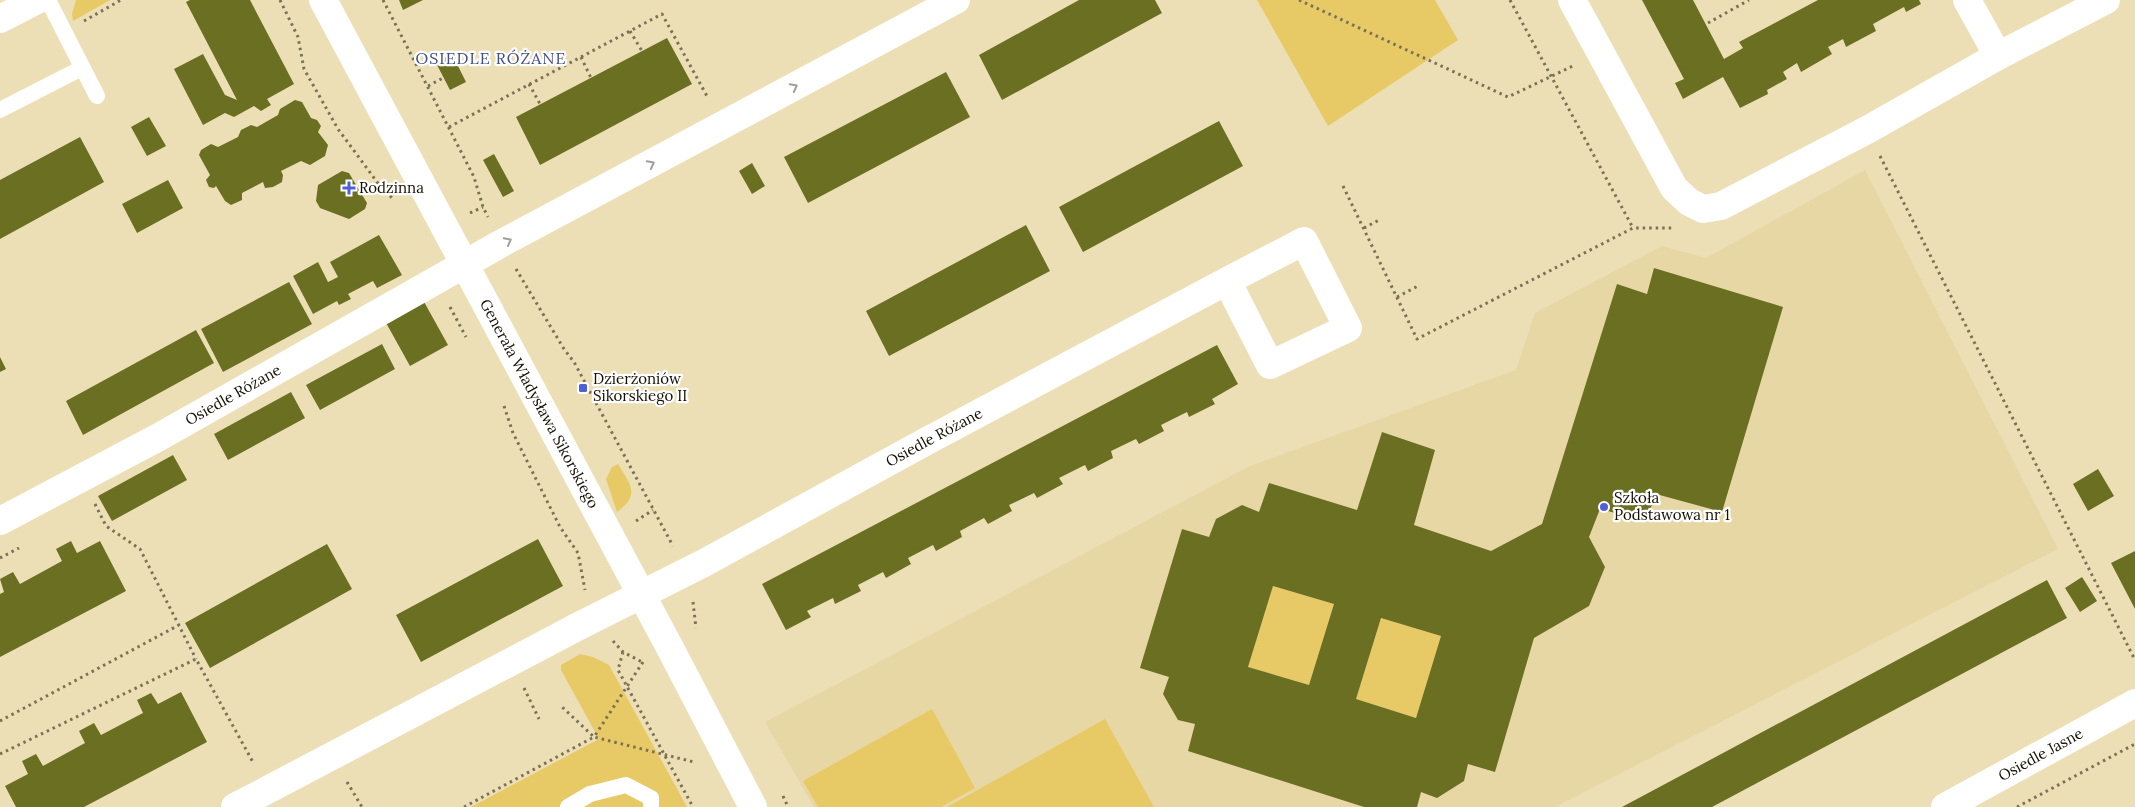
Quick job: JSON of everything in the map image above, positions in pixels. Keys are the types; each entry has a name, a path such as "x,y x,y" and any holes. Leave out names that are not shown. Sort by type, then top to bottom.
{"street":[{"path":"0,19 37,0"},
{"name":"Generała Władysława Sikorskiego","path":"323,0 642,595 753,807"},
{"name":"Osiedle Różane","path":"0,521 159,437 465,264 956,0"},
{"path":"1572,0 1674,188 1689,202 1703,209 1721,206 1868,130 1998,56 2106,0"},
{"path":"1967,0 1998,56"},
{"name":"Osiedle Różane","path":"235,807 704,564 1227,281 1304,241 1348,328 1270,365 1227,281"},
{"name":"Osiedle Jasne","path":"1945,807 2135,703"}],"lane":[{"path":"48,0 97,96"},
{"path":"0,110 82,68"},
{"path":"568,807 590,794 626,785 651,798 651,807"}],"path":[{"path":"82,22 121,0"},
{"path":"280,0 298,37 304,69 338,129 377,182 398,204"},
{"path":"383,0 474,177 483,207"},
{"path":"1300,0 1508,98 1600,52"},
{"path":"1510,0 1633,228"},
{"path":"1708,23 1750,0"},
{"path":"449,128 662,14 712,106"},
{"path":"630,31 642,51"},
{"path":"580,57 591,78"},
{"path":"428,86 443,78"},
{"path":"529,84 540,104"},
{"path":"1868,130 2135,660"},
{"path":"1343,186 1417,339 1633,228 1679,228"},
{"path":"1364,228 1381,218"},
{"path":"515,267 564,349 574,362 675,550"},
{"path":"1397,297 1418,286"},
{"path":"448,304 469,342"},
{"path":"500,398 513,433 560,527 578,553 587,598"},
{"path":"92,498 106,526 140,549 196,660 268,790"},
{"path":"632,523 653,510"},
{"path":"693,600 692,607 696,629"},
{"path":"0,721 178,625"},
{"path":"464,807 594,737 643,662 623,652 609,637"},
{"path":"623,652 618,670 693,807"},
{"path":"0,754 196,660"},
{"path":"521,682 539,719"},
{"path":"561,706 594,737 694,762"},
{"path":"2016,807 2135,744"},
{"path":"344,776 362,807"}],"shaded area":[{"path":"76,0 110,0 73,21 72,14"},
{"path":"1257,0 1435,0 1458,40 1328,126"},
{"name":"Szkoła Podstawowa nr 1","path":"1865,170 2058,549 1555,807 814,807 765,722 1250,466 1516,370 1535,313 1662,246 1706,258"},
{"path":"618,464 629,483 631,495 629,500 617,512 606,479 612,467"},
{"path":"1273,586 1334,604 1309,685 1248,667"},
{"path":"1381,618 1441,636 1416,718 1356,699"},
{"path":"580,654 593,657 609,665 687,807 471,807 599,739 561,670 561,665"},
{"path":"932,709 975,788 941,807 818,807 803,781"},
{"path":"1105,719 1154,807 947,807"}],"building":[{"path":"190,0 250,0 294,84 267,99 271,105 261,111 254,106 234,117 225,113 203,125 174,69 203,54 225,95 237,100 186,2"},
{"path":"399,0 423,0 403,10"},
{"path":"1079,0 1155,0 1162,13 1002,100 979,55"},
{"path":"1642,0 1693,0 1724,59 1743,48 1739,42 1818,0 1919,0 1921,4 1906,12 1904,7 1873,24 1876,31 1846,47 1843,39 1828,47 1832,54 1801,72 1797,63 1783,72 1787,79 1767,90 1768,94 1740,108 1723,77 1683,99 1675,83 1684,79"},
{"path":"667,38 692,84 540,165 516,117"},
{"path":"452,54 466,82 450,90 436,63"},
{"path":"946,72 970,117 808,203 784,157"},
{"path":"295,100 302,102 311,118 317,120 321,126 318,132 328,145 325,156 310,165 301,161 281,171 283,175 282,182 273,187 265,188 263,182 242,193 242,200 231,205 225,201 216,186 214,188 209,187 206,180 210,175 199,155 201,150 211,144 218,147 238,137 241,130 251,125 257,127 278,115 280,109"},
{"path":"149,117 166,146 147,156 131,127"},
{"path":"1219,121 1243,166 1083,252 1059,207"},
{"path":"80,137 104,182 0,239 0,180"},
{"path":"494,154 514,191 503,197 483,160"},
{"path":"752,163 765,186 752,194 739,171"},
{"path":"342,171 349,173 367,203 365,209 349,219 320,208 316,201 318,185"},
{"path":"168,180 183,208 137,233 122,204"},
{"path":"1026,225 1050,271 889,356 866,311"},
{"path":"379,235 402,275 377,288 373,281 348,294 351,299 339,305 337,301 313,314 293,276 318,262 328,282 338,277 330,262"},
{"path":"1654,268 1783,307 1722,512 1656,494 1646,521 1600,509 1589,537 1605,567 1589,606 1534,638 1495,772 1468,764 1464,781 1437,798 1421,792 1417,807 1364,807 1188,751 1195,724 1178,720 1163,694 1169,677 1140,668 1182,529 1209,537 1216,519 1242,505 1259,512 1269,483 1357,510 1382,432 1435,450 1414,525 1491,551 1542,524 1617,284 1647,294","holes":["1273,586 1334,604 1309,685 1248,667","1381,618 1441,636 1416,718 1356,699"]},
{"path":"289,282 312,324 223,372 201,329"},
{"path":"423,300 448,345 410,366 385,321"},
{"path":"196,330 214,363 83,435 66,401"},
{"path":"382,344 395,369 320,410 306,385"},
{"path":"1217,345 1238,384 1212,399 1215,404 1189,417 1187,412 1161,425 1164,431 1139,444 1136,439 1111,451 1113,458 1088,471 1085,465 1059,478 1063,484 1037,498 1034,493 1009,505 1012,511 988,524 984,518 960,531 962,537 936,551 933,545 908,558 911,564 886,578 883,572 858,585 861,591 835,604 833,598 807,611 811,617 786,630 762,584"},
{"path":"0,357 6,369 0,372"},
{"path":"291,392 305,418 228,460 214,434"},
{"path":"173,455 187,480 112,521 98,496"},
{"path":"2098,469 2114,496 2088,511 2073,484"},
{"path":"538,539 563,586 421,662 396,615"},
{"path":"71,541 77,553 100,541 126,591 0,657 0,594 4,592 0,579 13,572 20,584 62,561 56,549"},
{"path":"327,544 352,589 210,668 185,623"},
{"path":"2135,551 2135,609 2111,563"},
{"path":"2082,577 2097,601 2080,612 2065,588"},
{"path":"2047,580 2067,618 1712,807 1622,807"},
{"path":"181,692 207,742 84,807 16,807 5,786 28,774 22,761 36,754 43,766 85,743 79,731 94,723 101,735 143,713 137,700 151,693 158,704"}],"place":[{"name":"Rodzinna","path":"349,188"},
{"name":"Dzierżoniów Sikorskiego II","path":"583,388"},
{"name":"Szkoła Podstawowa nr 1","path":"1604,507"}],"district":[{"name":"OSIEDLE RÓŻANE","path":"491,58"}]}
